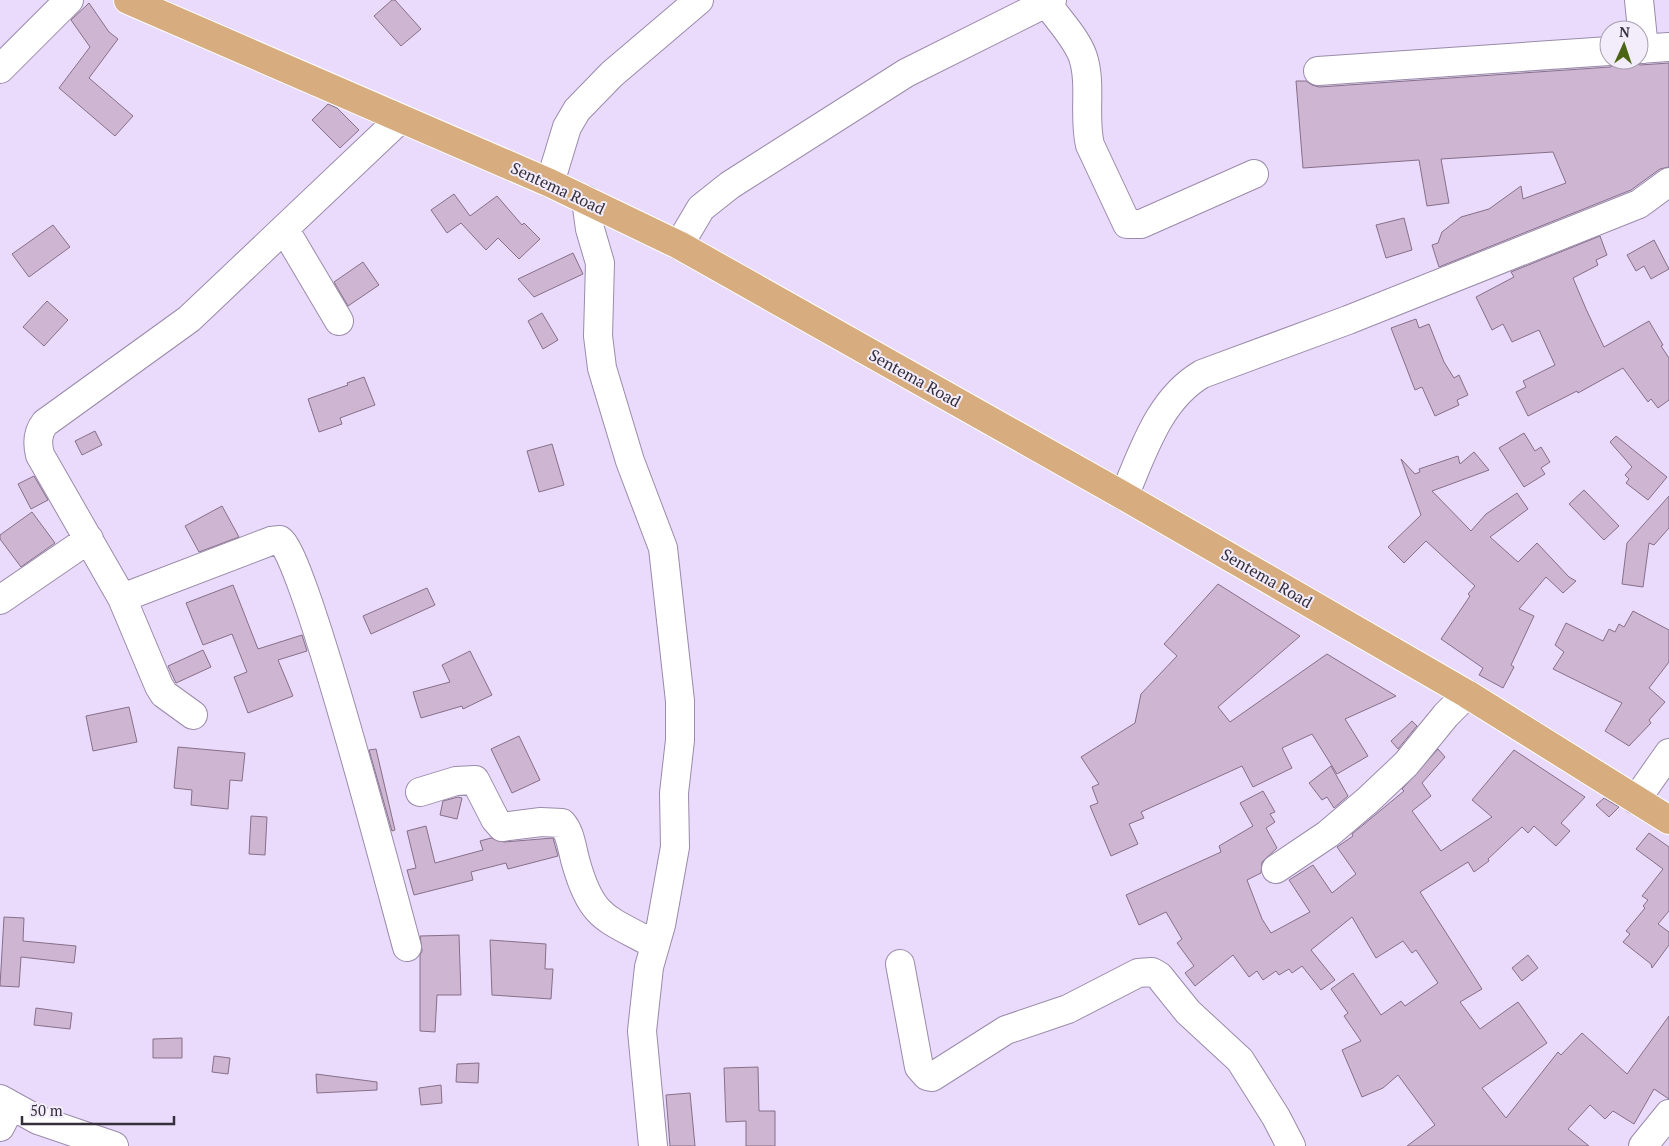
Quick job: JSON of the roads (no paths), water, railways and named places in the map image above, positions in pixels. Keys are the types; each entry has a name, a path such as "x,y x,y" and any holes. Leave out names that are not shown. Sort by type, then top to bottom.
{"main road":[{"name":"Sentema Road","path":"128,0 550,183 679,245 1124,496 1467,694 1669,820"}],"street":[{"path":"0,69 69,0"},
{"path":"550,183 567,127 577,110 612,74 699,0"},
{"path":"1639,0 1651,48"},
{"path":"679,245 701,208 730,186 906,72 1050,2 1074,40 1083,59 1087,131 1090,145 1127,224 1141,224 1254,174"},
{"path":"1318,71 1599,52"},
{"path":"193,715 164,694 158,686 122,598 40,455 38,441 42,427 189,319 285,230 400,118"},
{"path":"1124,496 1152,432 1173,397 1190,381 1202,374 1348,320 1639,204 1669,182"},
{"path":"586,200 590,229 600,263 598,336 602,368 630,461 663,548 680,701 680,740 674,792 675,847 671,875 644,996 642,1031 653,1146"},
{"path":"285,230 339,321"},
{"path":"0,600 89,539"},
{"path":"122,598 271,541 280,540 286,546 302,586 339,702 407,947"},
{"path":"1276,869 1328,834 1368,800 1406,764 1446,715 1467,694"},
{"path":"1636,800 1669,753"},
{"path":"420,792 456,781 475,780 495,819 502,827 541,822 562,823 570,841 587,898 603,916 655,945"},
{"path":"900,964 919,1067 926,1076 932,1077 1012,1027 1068,1009 1138,973 1152,972 1159,976 1188,1012 1240,1060 1262,1092 1291,1146"},
{"path":"4,1111 114,1146"},
{"path":"1643,1146 1669,1114"}]}
